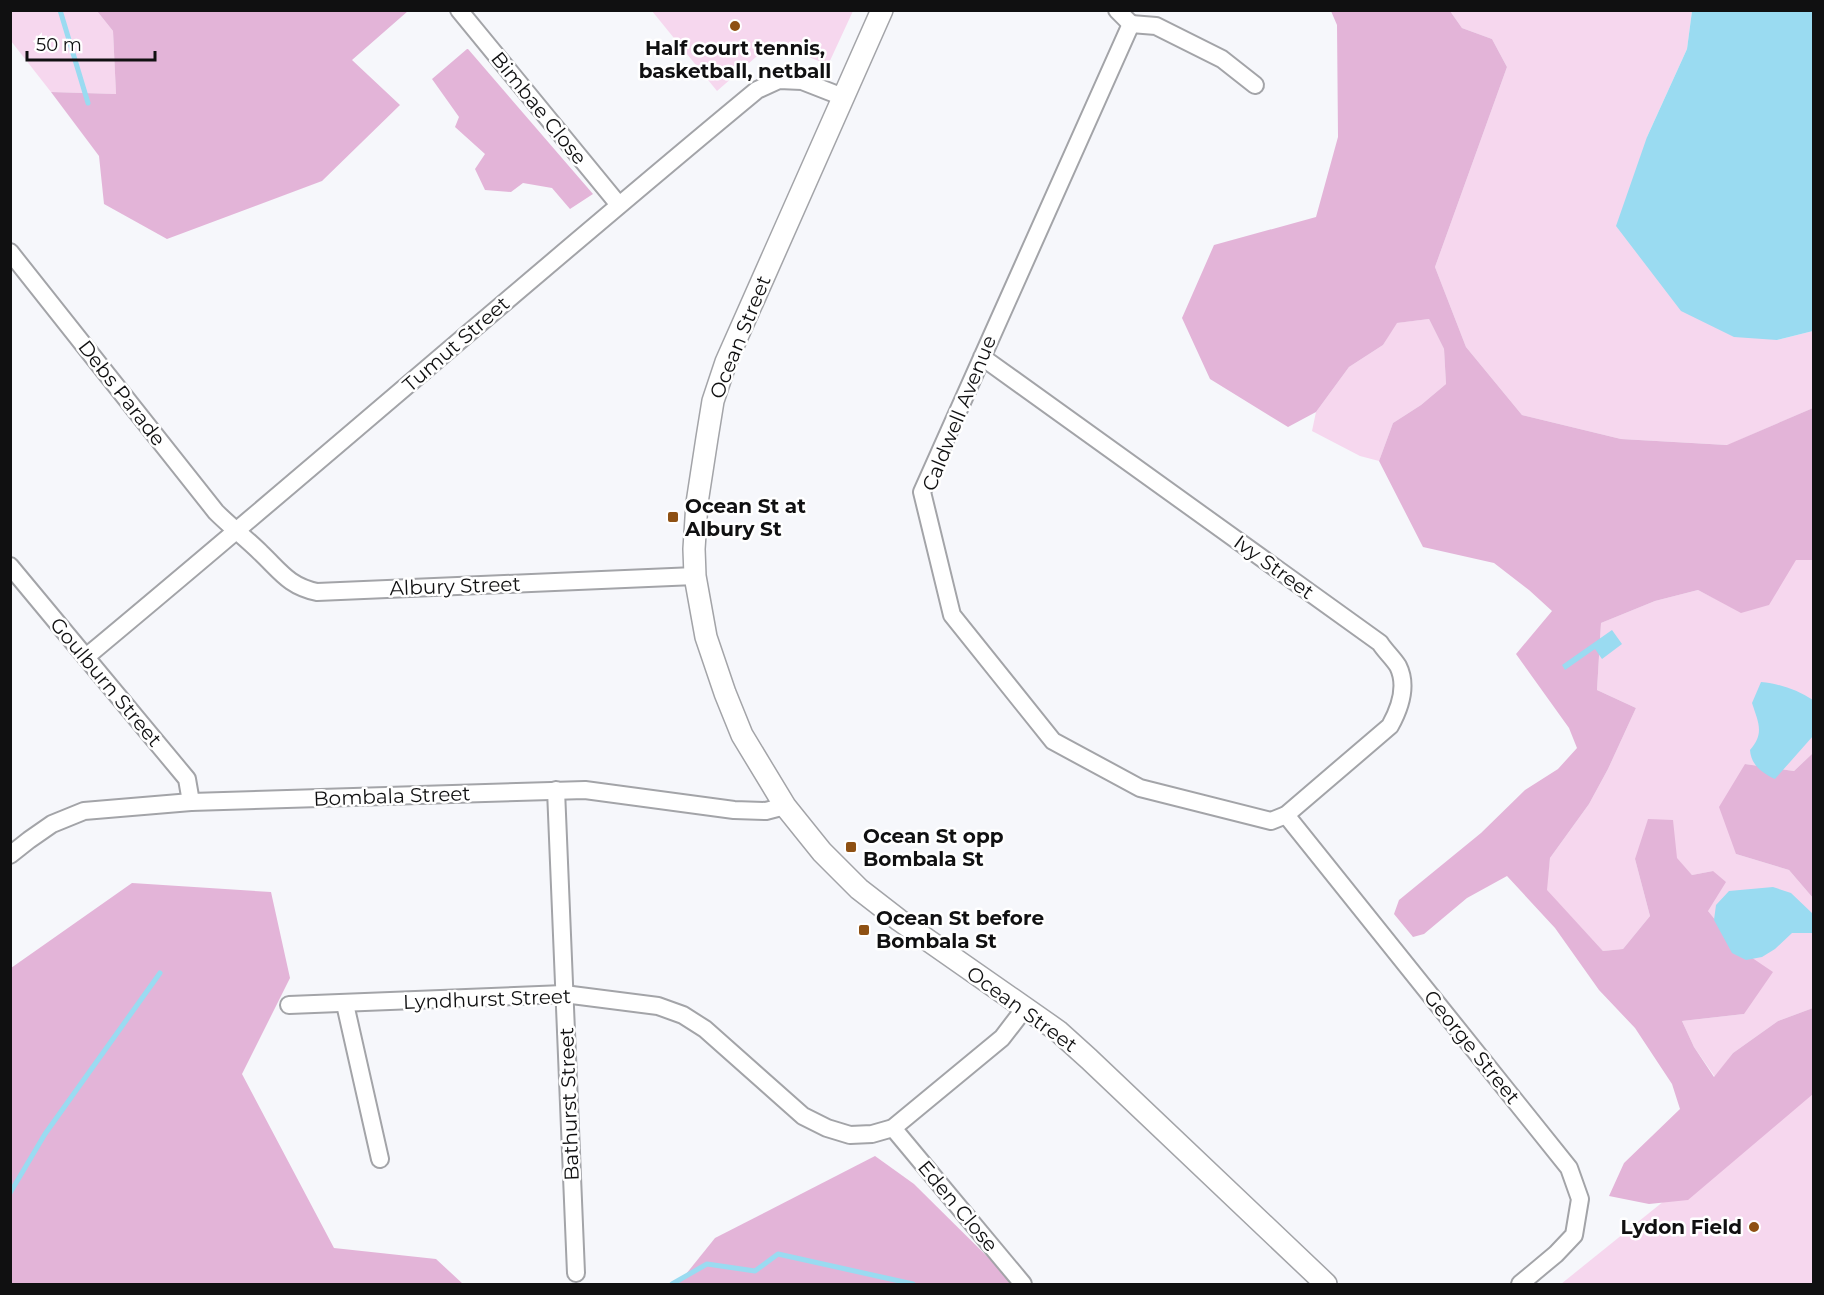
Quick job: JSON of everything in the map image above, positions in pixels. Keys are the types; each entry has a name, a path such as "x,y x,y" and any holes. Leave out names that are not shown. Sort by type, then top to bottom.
{"street":[{"name":"Bimbae Close","path":"459,10 619,205"},
{"name":"Ocean Street","path":"882,10 726,362 713,401 697,503 695,576 706,637 725,693 742,735 785,806 822,852 859,889 898,920 1058,1031 1326,1284"},
{"path":"1118,10 1131,24 1156,26 1222,59 1255,85"},
{"name":"Caldwell Avenue","path":"1131,24 922,492 952,615 1053,741 1140,788 1271,821 1286,814"},
{"name":"Tumut Street","path":"86,657 237,532 757,90 779,80 802,81 843,98"},
{"name":"Debs Parade","path":"10,252 216,512 237,532"},
{"name":"Ivy Street","path":"982,357 1380,643 1398,667 1402,688 1400,707 1390,726 1286,814"},
{"name":"Albury Street","path":"237,532 286,579 302,588 317,592 695,576"},
{"name":"Goulburn Street","path":"10,566 187,779 191,802"},
{"name":"Bathurst Street","path":"556,790 576,1273"},
{"name":"Bombala Street","path":"10,855 52,824 84,810 191,802 585,790 734,810 766,811 785,806"},
{"name":"George Street","path":"1286,814 1569,1168 1580,1199 1574,1235 1556,1254 1520,1284"},
{"name":"Lyndhurst Street","path":"289,1005 564,994 658,1006 683,1015 705,1029 803,1116 827,1128 850,1134 872,1134 893,1128 1002,1038 1025,1008"},
{"path":"345,1004 380,1159"},
{"name":"Eden Close","path":"893,1128 1023,1284"}],"shaded area":[{"path":"10,11 97,11 113,31 116,94 51,92 11,41"},
{"path":"97,11 408,11 352,60 400,105 322,181 167,239 104,204 99,156 51,92 116,94 113,31"},
{"path":"652,11 853,11 828,65 773,42 717,91"},
{"path":"1331,11 1450,11 1462,28 1492,39 1507,67 1435,267 1466,347 1522,415 1621,439 1727,445 1813,408 1813,560 1796,560 1769,605 1741,613 1698,590 1655,601 1601,623 1597,690 1636,708 1589,804 1550,858 1547,890 1603,951 1623,949 1650,916 1635,859 1648,819 1673,820 1677,858 1692,875 1713,871 1726,882 1708,911 1739,949 1773,972 1744,1014 1682,1021 1694,1047 1714,1077 1733,1053 1778,1021 1813,1008 1813,1094 1688,1200 1649,1204 1609,1196 1624,1163 1680,1109 1672,1084 1635,1028 1599,990 1555,928 1507,876 1467,898 1424,934 1413,937 1394,914 1399,900 1481,833 1525,790 1558,769 1577,748 1569,728 1516,654 1552,611 1494,563 1423,547 1379,461 1393,423 1421,405 1446,384 1444,349 1429,319 1397,323 1383,345 1349,367 1316,412 1288,427 1210,379 1182,318 1214,245 1316,217 1338,137 1337,25"},
{"path":"1450,11 1692,11 1687,49 1647,137 1777,340 1813,331 1813,408 1728,445 1621,439 1522,415 1466,347 1435,267 1507,67 1492,39 1462,28"},
{"path":"467,49 593,194 570,209 552,188 523,183 511,192 485,190 475,169 485,154 455,127 459,117 432,79"},
{"path":"1429,319 1444,349 1446,384 1421,405 1393,423 1379,461 1360,456 1312,431 1316,412 1349,367 1383,345 1396,323"},
{"path":"1796,559 1813,560 1813,753 1794,771 1745,764 1736,854 1789,870 1813,898 1813,1008 1778,1021 1733,1053 1715,1077 1694,1047 1682,1021 1744,1014 1739,949 1708,911 1713,871 1692,875 1677,859 1635,859 1650,916 1623,949 1603,951 1546,890 1550,858 1589,804 1636,708 1597,690 1601,623 1655,601 1698,590 1741,612 1784,578"},
{"path":"1813,753 1813,898 1789,870 1736,854 1719,807 1745,764 1794,771"},
{"path":"132,883 271,892 290,978 242,1074 334,1248 436,1259 463,1284 11,1284 11,968"},
{"path":"1813,1081 1813,1284 1561,1284"},
{"path":"875,1156 914,1184 1015,1284 678,1284 715,1238"}],"water":[{"path":"1692,11 1813,11 1813,331 1777,340 1734,337 1681,311 1616,226 1647,137 1687,49"},
{"path":"1612,630 1622,644 1602,659 1595,649 1565,670 1562,665"},
{"path":"1761,682 1788,688 1813,700 1813,736 1775,779 1758,768 1752,760 1750,750 1759,733 1752,703"},
{"path":"1773,887 1791,893 1813,914 1813,933 1792,933 1775,949 1762,957 1746,960 1732,953 1714,920 1716,905 1729,891"}],"waterway":[{"path":"60,10 88,103"},
{"path":"10,1193 45,1134 160,973"},
{"path":"672,1284 707,1264 755,1271 778,1254 913,1284"}],"place":[{"name":"Half court tennis, basketball, netball","path":"735,26"},
{"name":"Ocean St at Albury St","path":"673,517"},
{"name":"Ocean St opp Bombala St","path":"851,847"},
{"name":"Ocean St before Bombala St","path":"864,930"},
{"name":"Lydon Field","path":"1754,1227"}]}
